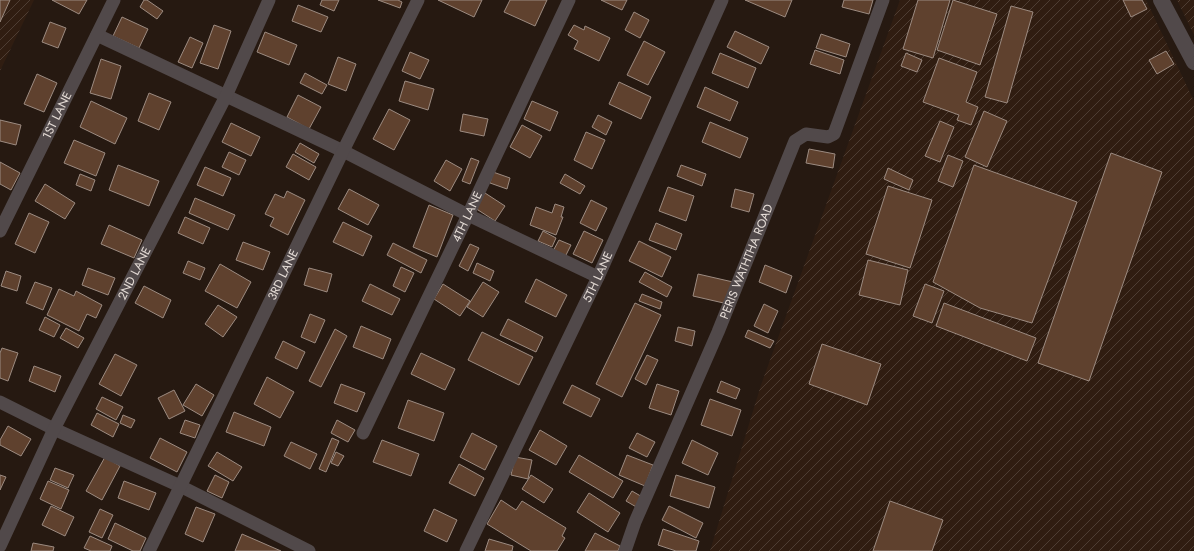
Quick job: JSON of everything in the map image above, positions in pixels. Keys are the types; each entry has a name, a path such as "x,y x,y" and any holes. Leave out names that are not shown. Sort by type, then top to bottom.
{"street":[{"name":"1ST LANE","path":"0,231 114,0"},
{"name":"2ND LANE","path":"0,546 54,429 226,96 268,0"},
{"name":"3RD LANE","path":"149,551 343,150 418,0"},
{"name":"4TH LANE","path":"363,433 569,0"},
{"name":"5TH LANE","path":"466,551 598,277 722,0"},
{"name":"PERIS WATHTHA ROAD","path":"625,551 636,522 718,332 795,141 806,134 828,137 834,134 884,0"},
{"path":"1161,0 1194,62"},
{"path":"97,35 343,150 468,215 598,277"},
{"path":"0,402 54,429 180,486 302,549"}],"shaded area":[{"path":"0,0 34,0 0,71"},
{"path":"900,0 1146,0 1194,101 1194,551 710,551 761,385"},
{"path":"1177,0 1194,0 1194,35"}],"building":[{"path":"0,0 10,0 0,22"},
{"path":"52,0 87,0 79,14"},
{"path":"144,0 147,0 163,11 157,19 140,7"},
{"path":"322,0 339,0 334,11 320,5"},
{"path":"378,0 398,0 402,2 400,8"},
{"path":"438,0 482,0 474,17"},
{"path":"510,0 547,0 535,26 504,12"},
{"path":"601,0 627,0 622,10"},
{"path":"745,0 792,0 785,17"},
{"path":"844,0 873,0 869,14 842,7"},
{"path":"918,0 950,0 933,58 903,49"},
{"path":"953,0 997,14 980,65 937,50"},
{"path":"1123,0 1142,0 1147,9 1131,17"},
{"path":"298,5 328,17 321,32 292,21"},
{"path":"1011,6 1033,12 1007,103 985,97"},
{"path":"634,12 649,20 640,38 625,30"},
{"path":"122,17 148,29 139,48 113,36"},
{"path":"50,22 66,28 58,48 42,42"},
{"path":"214,25 231,31 218,69 200,63"},
{"path":"574,25 584,30 585,26 610,38 599,61 574,49 578,41 568,35"},
{"path":"735,31 769,47 761,64 727,47"},
{"path":"265,32 297,45 289,65 257,52"},
{"path":"821,34 850,44 846,57 816,48"},
{"path":"190,37 203,43 192,68 178,62"},
{"path":"644,41 665,52 648,85 627,75"},
{"path":"815,50 844,60 840,74 810,64"},
{"path":"1166,51 1174,64 1157,74 1149,60"},
{"path":"410,52 429,60 420,79 402,71"},
{"path":"720,53 756,68 748,88 712,73"},
{"path":"906,53 922,60 917,72 901,66"},
{"path":"338,57 356,64 346,91 328,84"},
{"path":"939,58 977,72 966,102 978,107 971,125 957,120 959,115 923,102"},
{"path":"101,59 121,66 111,99 90,93"},
{"path":"305,73 327,85 322,94 300,83"},
{"path":"37,74 57,83 44,112 24,104"},
{"path":"405,81 434,89 428,110 399,101"},
{"path":"619,82 651,97 641,119 609,104"},
{"path":"705,87 738,102 730,121 697,107"},
{"path":"149,93 171,102 159,130 138,121"},
{"path":"298,95 321,107 309,129 287,117"},
{"path":"91,101 127,118 115,144 80,127"},
{"path":"532,101 558,112 550,131 524,119"},
{"path":"389,109 410,120 394,150 373,139"},
{"path":"984,111 1007,121 987,167 965,157"},
{"path":"463,114 488,119 484,136 460,131"},
{"path":"598,115 612,122 606,135 592,127"},
{"path":"0,120 21,125 16,145 0,141"},
{"path":"940,121 954,127 940,162 925,156"},
{"path":"710,122 748,138 740,158 702,142"},
{"path":"231,123 260,137 251,156 222,142"},
{"path":"522,125 542,136 530,158 510,147"},
{"path":"586,132 605,140 592,169 574,160"},
{"path":"74,140 105,153 96,176 64,163"},
{"path":"300,143 319,154 314,163 295,152"},
{"path":"809,149 835,154 833,168 806,163"},
{"path":"229,152 246,160 239,175 222,167"},
{"path":"1111,153 1162,172 1089,381 1038,363"},
{"path":"293,154 316,167 309,180 286,167"},
{"path":"948,155 963,161 953,187 938,181"},
{"path":"471,158 479,161 470,184 462,181"},
{"path":"446,160 462,169 450,191 434,181"},
{"path":"0,162 20,173 11,190 0,184"},
{"path":"118,165 159,181 149,206 109,190"},
{"path":"681,165 706,174 702,186 677,176"},
{"path":"974,165 1077,202 1032,323 980,308 933,282"},
{"path":"205,167 231,178 223,196 197,185"},
{"path":"888,168 913,180 909,190 884,179"},
{"path":"493,172 510,178 507,189 490,183"},
{"path":"80,174 95,180 91,191 76,185"},
{"path":"565,174 585,186 580,194 560,183"},
{"path":"45,184 75,203 65,219 35,201"},
{"path":"888,186 932,200 910,268 866,254"},
{"path":"668,187 694,196 686,221 659,211"},
{"path":"349,189 379,205 368,225 338,209"},
{"path":"735,189 754,194 749,212 731,207"},
{"path":"287,191 305,200 288,235 270,226 274,218 265,214 275,194 284,198"},
{"path":"485,193 505,206 495,221 475,208"},
{"path":"195,198 235,215 228,230 189,213"},
{"path":"591,200 607,208 596,231 580,223"},
{"path":"555,204 564,207 561,217 563,217 556,235 530,225 536,207 552,213"},
{"path":"429,205 453,215 437,257 413,247"},
{"path":"29,213 49,222 35,253 15,244"},
{"path":"185,217 210,228 203,244 178,233"},
{"path":"343,222 372,236 363,256 333,242"},
{"path":"656,223 682,234 676,250 649,240"},
{"path":"109,225 142,240 134,258 101,244"},
{"path":"543,231 556,238 552,247 538,241"},
{"path":"584,231 603,240 592,263 573,254"},
{"path":"559,240 571,245 565,257 553,251"},
{"path":"639,241 671,257 662,277 629,261"},
{"path":"243,242 270,252 263,270 236,260"},
{"path":"393,243 427,260 421,273 387,255"},
{"path":"470,244 479,248 468,271 459,266"},
{"path":"868,260 908,270 900,305 859,295"},
{"path":"188,261 205,268 200,280 183,273"},
{"path":"477,263 494,271 490,281 473,273"},
{"path":"220,264 251,282 237,308 205,291"},
{"path":"765,265 792,276 786,293 759,282"},
{"path":"401,267 414,273 405,292 393,286"},
{"path":"88,268 115,278 108,295 82,285"},
{"path":"309,268 332,274 327,292 304,285"},
{"path":"6,271 21,276 17,291 1,286"},
{"path":"645,272 672,287 667,297 639,282"},
{"path":"698,274 733,282 728,304 693,296"},
{"path":"536,279 567,295 556,317 525,302"},
{"path":"35,282 52,288 43,310 26,303"},
{"path":"483,282 499,292 483,317 467,307"},
{"path":"370,284 400,299 392,315 362,301"},
{"path":"443,284 470,301 460,316 434,299"},
{"path":"925,284 944,291 932,323 913,316"},
{"path":"144,286 171,300 163,318 135,303"},
{"path":"59,289 74,296 76,291 102,305 96,318 87,314 79,331 47,315"},
{"path":"642,294 662,302 660,309 639,301"},
{"path":"635,303 661,315 622,397 596,384"},
{"path":"944,303 1036,338 1027,361 936,326"},
{"path":"764,304 778,311 768,333 754,326"},
{"path":"218,305 237,317 223,337 205,324"},
{"path":"310,314 325,320 315,343 301,337"},
{"path":"45,317 60,325 54,337 39,330"},
{"path":"508,319 543,337 536,352 500,335"},
{"path":"361,326 391,339 383,359 353,347"},
{"path":"678,327 695,331 692,346 675,341"},
{"path":"66,328 84,338 78,348 60,338"},
{"path":"335,329 347,336 321,387 309,381"},
{"path":"748,330 774,341 770,348 745,337"},
{"path":"482,332 533,357 519,385 468,360"},
{"path":"283,341 305,352 297,369 275,358"},
{"path":"822,344 881,364 867,405 809,384"},
{"path":"2,348 18,353 8,381 0,378 0,353"},
{"path":"421,353 455,369 445,390 411,374"},
{"path":"115,354 137,365 121,396 99,384"},
{"path":"647,355 658,360 646,385 635,379"},
{"path":"34,366 61,376 55,392 29,381"},
{"path":"267,377 294,392 280,418 254,404"},
{"path":"721,381 740,389 736,399 717,392"},
{"path":"196,384 214,395 202,416 183,405"},
{"path":"341,384 365,393 357,412 334,403"},
{"path":"657,384 679,391 671,415 649,408"},
{"path":"572,385 600,399 591,417 563,403"},
{"path":"174,390 185,411 169,419 158,398"},
{"path":"102,397 123,407 116,420 96,409"},
{"path":"710,399 741,410 732,436 701,425"},
{"path":"408,400 444,413 434,441 398,428"},
{"path":"234,412 271,427 264,446 226,432"},
{"path":"97,413 119,424 113,437 91,425"},
{"path":"123,415 135,420 131,428 120,423"},
{"path":"185,420 200,425 195,438 180,433"},
{"path":"337,420 355,430 348,442 331,433"},
{"path":"8,426 31,439 21,456 0,445 0,440"},
{"path":"540,430 567,446 556,465 529,450"},
{"path":"472,433 497,446 485,470 460,457"},
{"path":"637,433 655,442 647,457 629,448"},
{"path":"160,438 187,452 177,472 150,458"},
{"path":"332,438 339,441 326,472 319,469"},
{"path":"382,440 419,454 411,476 373,462"},
{"path":"692,440 718,453 708,475 682,463"},
{"path":"291,442 317,454 310,469 284,456"},
{"path":"217,452 242,467 233,481 208,466"},
{"path":"336,452 344,456 338,466 331,463"},
{"path":"579,455 623,481 613,498 569,472"},
{"path":"627,455 653,465 645,486 619,475"},
{"path":"105,457 120,466 102,500 86,491"},
{"path":"515,457 532,460 528,479 511,475"},
{"path":"459,464 484,478 475,496 449,483"},
{"path":"55,468 74,475 68,488 50,480"},
{"path":"0,475 6,477 0,490"},
{"path":"215,475 229,482 222,498 207,491"},
{"path":"531,475 553,489 544,503 522,489"},
{"path":"676,475 715,487 709,508 670,496"},
{"path":"48,481 69,490 61,509 40,499"},
{"path":"124,481 156,493 149,510 118,498"},
{"path":"632,491 644,498 638,508 626,501"},
{"path":"589,493 620,513 608,532 577,512"},
{"path":"501,500 516,510 522,501 566,528 562,536 565,538 557,551 531,551 487,524"},
{"path":"890,501 943,520 932,551 873,551"},
{"path":"51,506 74,517 65,536 42,525"},
{"path":"669,506 703,523 696,538 662,520"},
{"path":"196,507 215,514 203,542 185,534"},
{"path":"100,509 113,515 102,538 89,532"},
{"path":"434,509 457,520 447,542 424,531"},
{"path":"115,523 146,538 140,551 133,551 108,539"},
{"path":"663,529 699,541 696,551 676,551 658,545"},
{"path":"595,533 620,546 618,551 585,551"},
{"path":"242,534 281,551 235,551"},
{"path":"90,536 112,546 110,551 91,551 84,548"},
{"path":"489,539 513,546 512,551 485,551"},
{"path":"33,543 54,547 53,551 31,551"}]}
